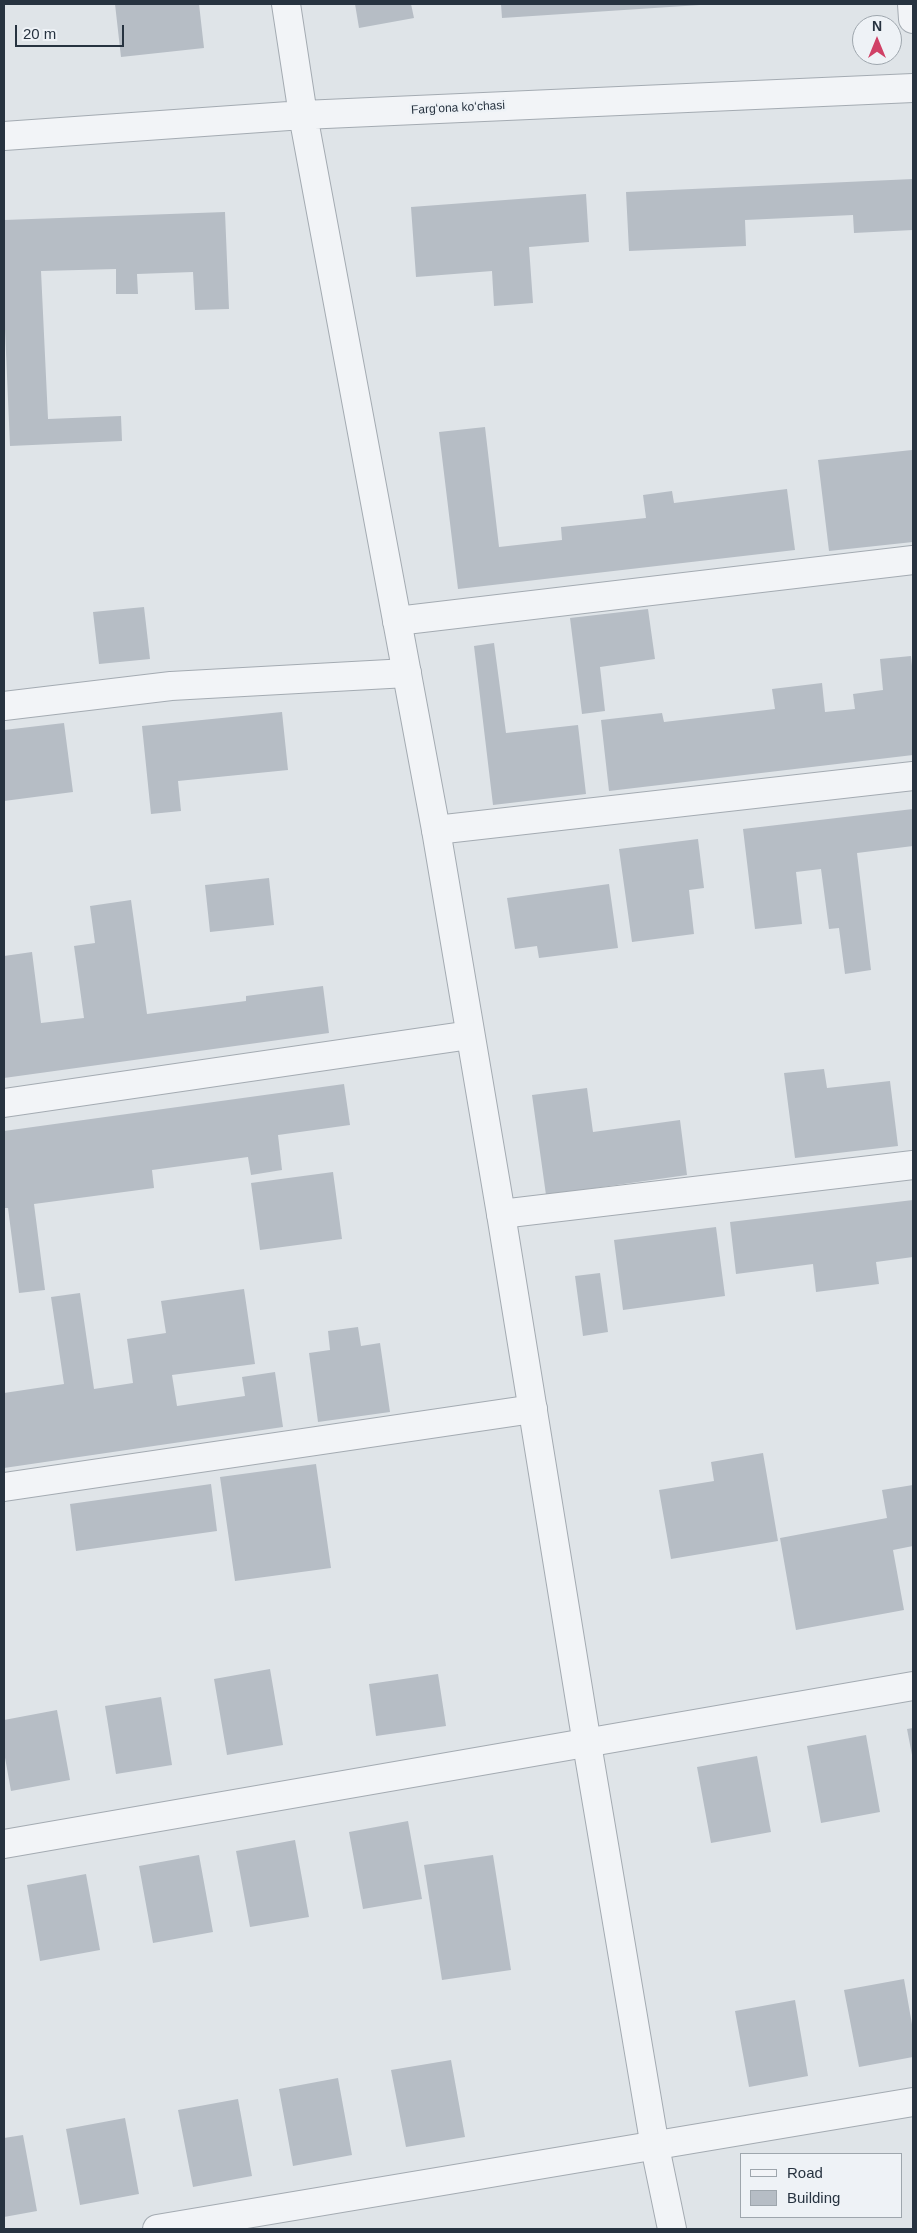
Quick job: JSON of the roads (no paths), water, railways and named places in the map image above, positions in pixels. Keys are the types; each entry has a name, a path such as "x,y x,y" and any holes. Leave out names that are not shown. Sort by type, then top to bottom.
{"street":[{"path":"286,4 303,115 436,830 501,1214 587,1744 655,2147 672,2229"},
{"path":"912,4 913,19"},
{"name":"Fargʻona koʻchasi","path":"4,136 303,115 913,88"},
{"path":"397,621 913,560"},
{"path":"4,706 171,686 407,673"},
{"path":"436,830 913,776"},
{"path":"4,1103 470,1035"},
{"path":"501,1214 913,1166"},
{"path":"4,1487 533,1408"},
{"path":"4,1844 913,1686"},
{"path":"157,2229 655,2147 913,2102"}]}
